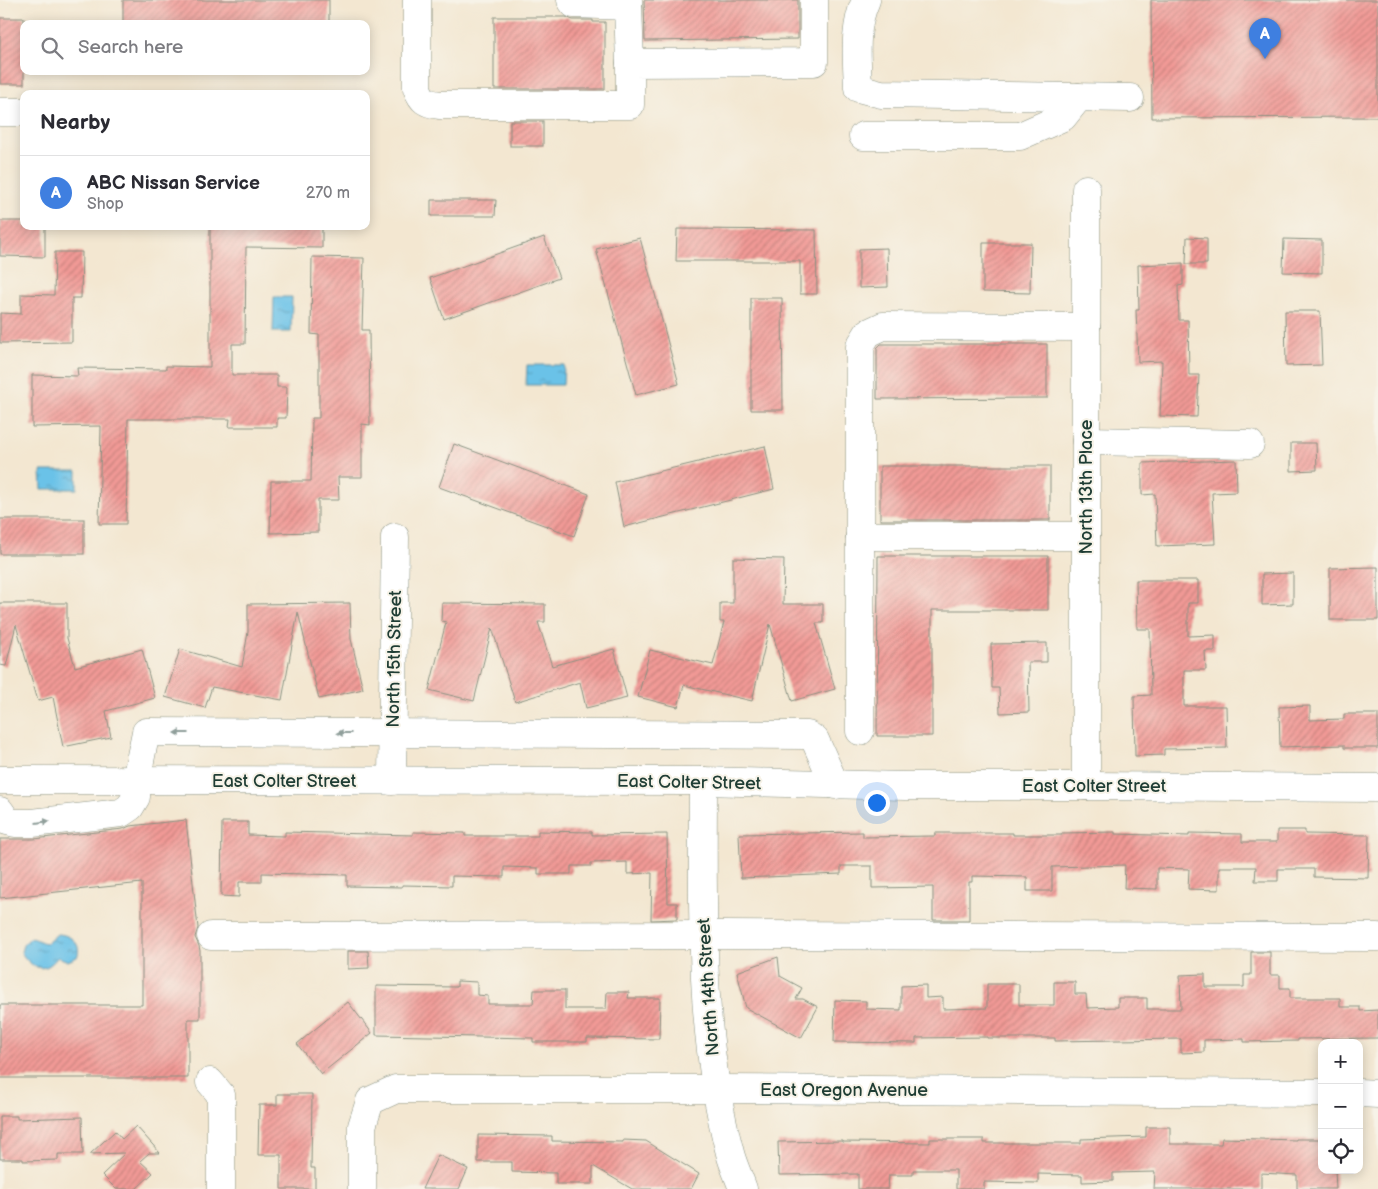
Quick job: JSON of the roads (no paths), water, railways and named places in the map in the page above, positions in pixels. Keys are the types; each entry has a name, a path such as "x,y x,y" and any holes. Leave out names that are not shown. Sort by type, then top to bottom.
{"street":[{"path":"417,0 417,88 421,98 431,104 630,105 628,3 574,4 571,0"},
{"path":"630,63 814,62 814,0"},
{"path":"866,0 861,12 856,36 858,88 880,94 1130,98"},
{"path":"863,136 1020,136 1062,117 1079,97"},
{"path":"0,112 20,112"},
{"name":"North 13th Place","path":"1086,189 1086,786"},
{"path":"860,731 860,346 868,333 883,326 1086,327"},
{"path":"1086,441 1250,444"},
{"path":"860,536 1086,536"},
{"name":"North 15th Street","path":"392,781 396,537"},
{"path":"0,810 7,821 15,823 32,823 121,813 130,808 136,797 136,780 146,732 808,735 815,740 835,784"},
{"name":"East Colter Street","path":"0,780 703,781 905,786 1378,788"},
{"name":"North 14th Street","path":"703,781 706,1007 716,1089 730,1155 743,1189"},
{"path":"211,936 1378,937"},
{"path":"210,1082 221,1095 221,1189"},
{"name":"East Oregon Avenue","path":"362,1189 362,1126 370,1101 396,1089 1318,1093"},
{"path":"1363,1094 1378,1094"}],"water":[{"path":"274,297 292,297 291,332 273,332"},
{"path":"527,365 564,365 563,385 526,385"},
{"path":"41,471 77,471 77,489 42,489"},
{"path":"57,934 71,938 77,944 77,957 68,961 58,957 49,965 40,968 29,962 21,952 23,945 30,938 47,943"}],"place":[{"name":"ABC Nissan Service","path":"1265,59"}]}
